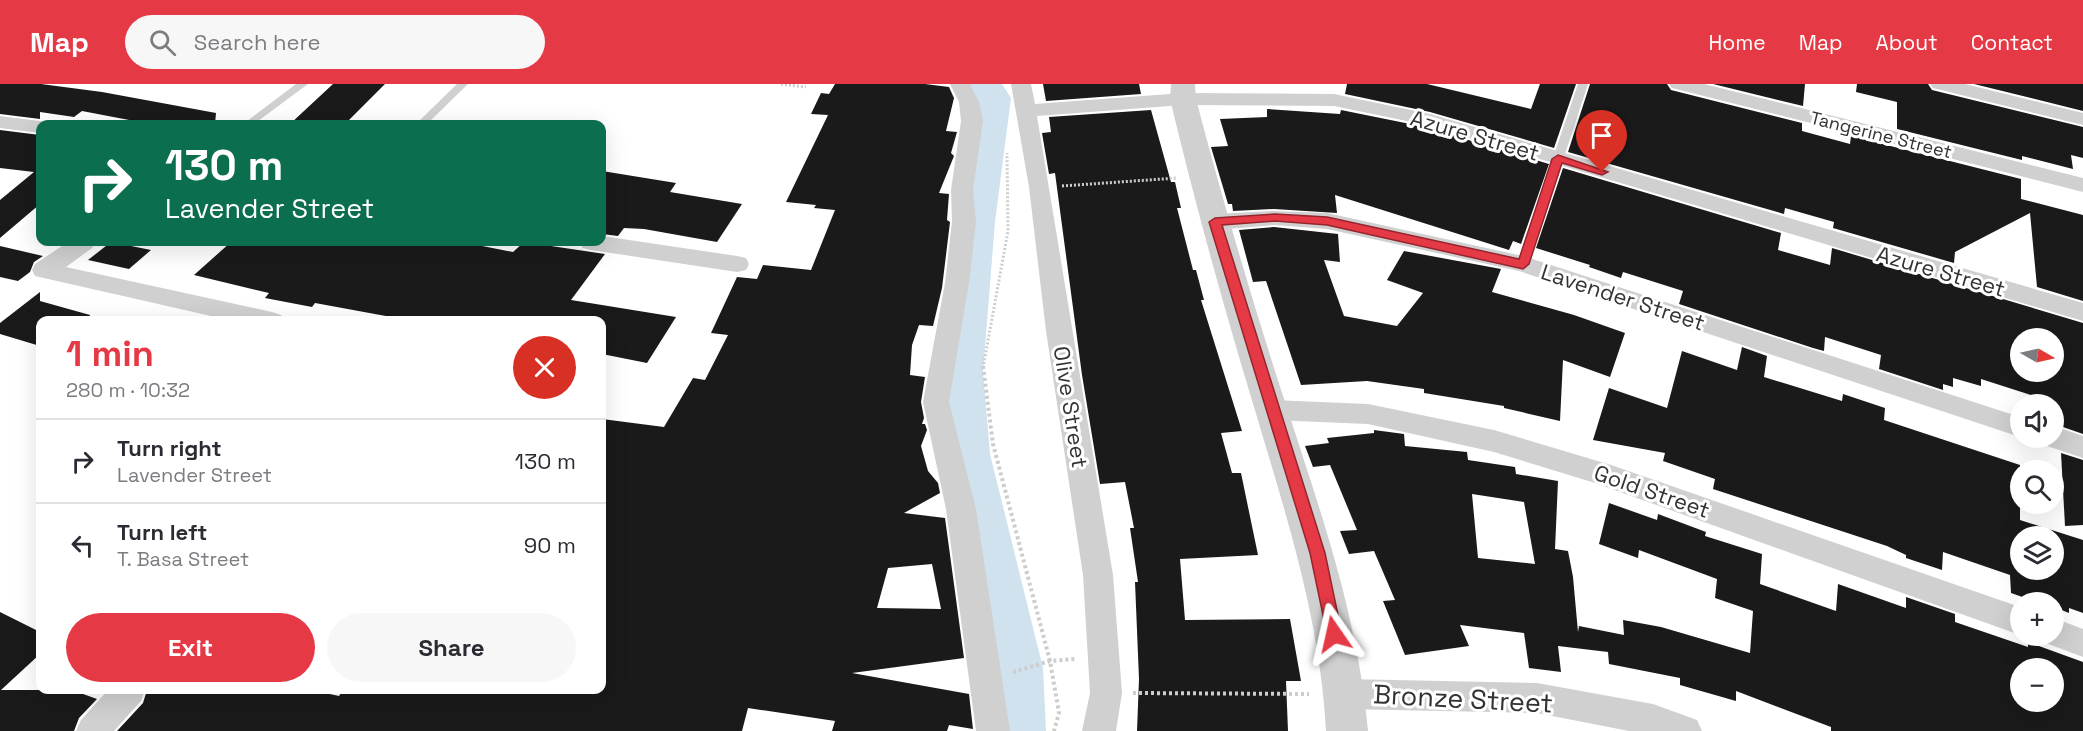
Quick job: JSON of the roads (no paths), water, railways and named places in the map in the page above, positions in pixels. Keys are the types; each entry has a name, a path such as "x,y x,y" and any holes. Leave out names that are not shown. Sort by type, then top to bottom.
{"street":[{"path":"960,84 969,102 972,122 962,190 964,222 957,283 936,402 961,509 993,731"},
{"name":"Olive Street","path":"1021,84 1040,187 1059,331 1098,575 1106,693 1099,731"},
{"name":"Tangerine Street","path":"1679,84 2083,185"},
{"path":"1940,84 2083,119"},
{"path":"1183,92 1215,222 1318,553 1346,712"},
{"name":"Azure Street","path":"1026,111 1183,92 1334,100 1430,120 2083,312"},
{"path":"0,122 36,126"},
{"name":"Lavender Street","path":"1215,222 1275,218 1327,221 1523,264 2010,423"},
{"path":"606,244 736,264"},
{"path":"78,246 44,270 250,316"},
{"name":"Gold Street","path":"1272,410 1368,414 1494,441 1601,473 2010,617"},
{"path":"2064,440 2083,447"},
{"path":"2064,636 2083,643"},
{"path":"93,731 125,694"},
{"name":"Bronze Street","path":"1346,712 1537,698 1653,720 1685,731"}],"lane":[{"path":"254,120 303,84"},
{"path":"425,120 463,84"},
{"path":"1523,264 1583,84"}],"waterway":[{"path":"983,84 992,98 974,222 959,372 964,454 1013,668 1015,731"}]}
